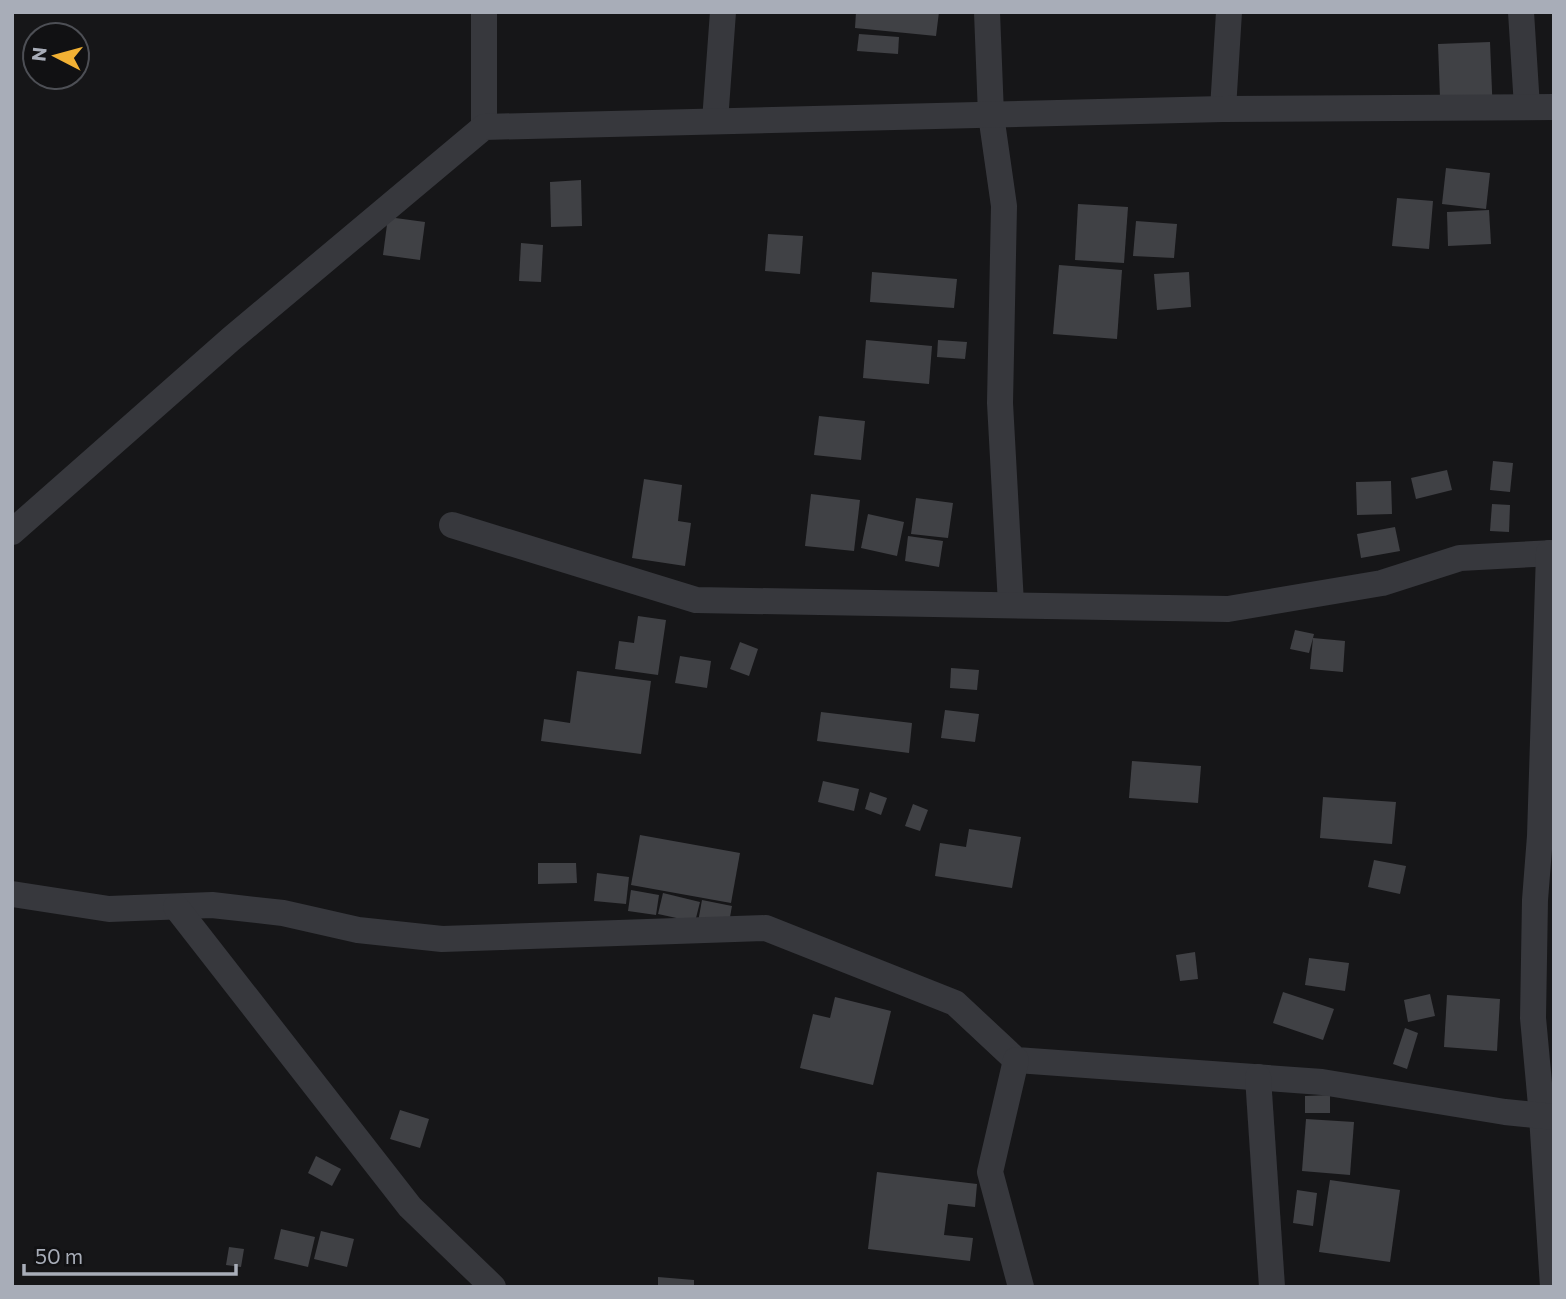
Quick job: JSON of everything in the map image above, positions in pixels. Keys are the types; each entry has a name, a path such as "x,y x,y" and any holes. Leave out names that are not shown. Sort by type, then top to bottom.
{"street":[{"path":"484,12 484,127"},
{"path":"715,121 723,12"},
{"path":"987,12 991,115 1004,206 1000,403 1011,604"},
{"path":"1223,109 1229,12"},
{"path":"1521,12 1527,107"},
{"path":"12,532 231,339 484,127 1223,109 1554,107"},
{"path":"452,525 696,600 1228,609 1382,583 1460,558 1551,553 1535,900 1533,1018 1548,1117 1553,1287"},
{"path":"12,894 109,909 212,905 283,913 358,930 442,939 766,928 955,1003 1016,1060 1322,1082 1548,1117"},
{"path":"176,907 410,1207 493,1287"},
{"path":"1016,1060 990,1172 1021,1287"},
{"path":"1258,1077 1272,1287"}],"building":[{"path":"856,12 939,12 936,36 855,28"},
{"path":"859,34 899,37 898,54 857,51"},
{"path":"1490,42 1493,116 1440,98 1438,44"},
{"path":"1446,168 1490,173 1486,209 1442,204"},
{"path":"581,180 582,226 551,227 550,182"},
{"path":"1397,198 1433,201 1429,249 1392,246"},
{"path":"1078,204 1128,207 1124,263 1075,260"},
{"path":"1489,210 1491,244 1448,246 1447,212"},
{"path":"388,217 425,222 420,260 383,255"},
{"path":"1136,221 1177,224 1174,258 1133,256"},
{"path":"768,234 803,236 800,274 765,271"},
{"path":"521,243 543,245 541,282 519,281"},
{"path":"1059,265 1122,270 1117,339 1053,334"},
{"path":"872,272 957,279 954,308 870,302"},
{"path":"1189,272 1191,307 1157,310 1154,274"},
{"path":"866,340 932,346 929,384 863,378"},
{"path":"938,340 967,342 965,359 937,357"},
{"path":"819,416 865,421 861,460 814,455"},
{"path":"1493,461 1513,463 1510,492 1490,490"},
{"path":"1447,470 1452,490 1416,499 1411,478"},
{"path":"644,479 682,485 678,521 691,523 685,566 632,558"},
{"path":"1391,481 1392,514 1357,515 1356,482"},
{"path":"811,494 860,500 854,551 805,546"},
{"path":"916,498 953,503 948,538 911,534"},
{"path":"1492,504 1510,505 1509,532 1490,531"},
{"path":"868,514 904,522 897,556 861,548"},
{"path":"1395,527 1400,551 1361,558 1357,534"},
{"path":"908,536 943,541 939,567 905,561"},
{"path":"638,616 666,620 658,675 615,669 619,641 634,643"},
{"path":"1295,630 1314,634 1309,653 1290,649"},
{"path":"1313,638 1345,641 1343,672 1310,669"},
{"path":"740,642 758,649 749,676 730,669"},
{"path":"680,656 711,661 707,688 675,683"},
{"path":"951,668 979,670 977,690 950,688"},
{"path":"577,671 651,681 641,754 541,741 544,719 570,723"},
{"path":"945,710 979,714 975,742 941,738"},
{"path":"821,712 912,723 909,753 817,741"},
{"path":"1132,761 1201,766 1198,803 1129,798"},
{"path":"823,781 859,789 854,811 818,802"},
{"path":"870,792 887,798 881,815 865,809"},
{"path":"1323,797 1396,802 1392,844 1320,838"},
{"path":"913,804 928,810 920,831 905,826"},
{"path":"969,829 1021,837 1012,888 935,876 940,843 966,847"},
{"path":"640,835 740,853 731,903 631,885"},
{"path":"1374,860 1406,866 1400,894 1368,887"},
{"path":"538,863 576,863 577,883 538,884"},
{"path":"597,873 629,877 626,904 594,901"},
{"path":"631,890 659,895 656,915 628,911"},
{"path":"663,893 700,902 695,922 658,914"},
{"path":"702,900 732,906 728,928 698,922"},
{"path":"1195,952 1198,979 1180,981 1176,955"},
{"path":"1309,958 1349,963 1345,991 1305,985"},
{"path":"1283,992 1334,1009 1323,1040 1273,1023"},
{"path":"1430,994 1435,1016 1408,1022 1404,1000"},
{"path":"1447,995 1500,999 1497,1051 1444,1047"},
{"path":"835,997 891,1011 873,1085 800,1068 813,1014 830,1018"},
{"path":"1405,1028 1418,1033 1407,1069 1393,1064"},
{"path":"1330,1095 1330,1113 1305,1113 1305,1096"},
{"path":"400,1110 429,1119 420,1148 390,1139"},
{"path":"1306,1119 1354,1122 1350,1175 1302,1171"},
{"path":"316,1156 341,1169 332,1186 308,1173"},
{"path":"877,1172 977,1184 975,1207 948,1204 944,1235 973,1238 970,1261 868,1249"},
{"path":"1330,1180 1400,1190 1390,1262 1319,1252"},
{"path":"1297,1190 1317,1193 1313,1226 1293,1223"},
{"path":"281,1229 315,1237 308,1267 274,1259"},
{"path":"321,1231 354,1239 347,1267 314,1259"},
{"path":"229,1247 244,1249 241,1267 226,1265"},
{"path":"658,1277 694,1280 694,1287 658,1287"}]}
